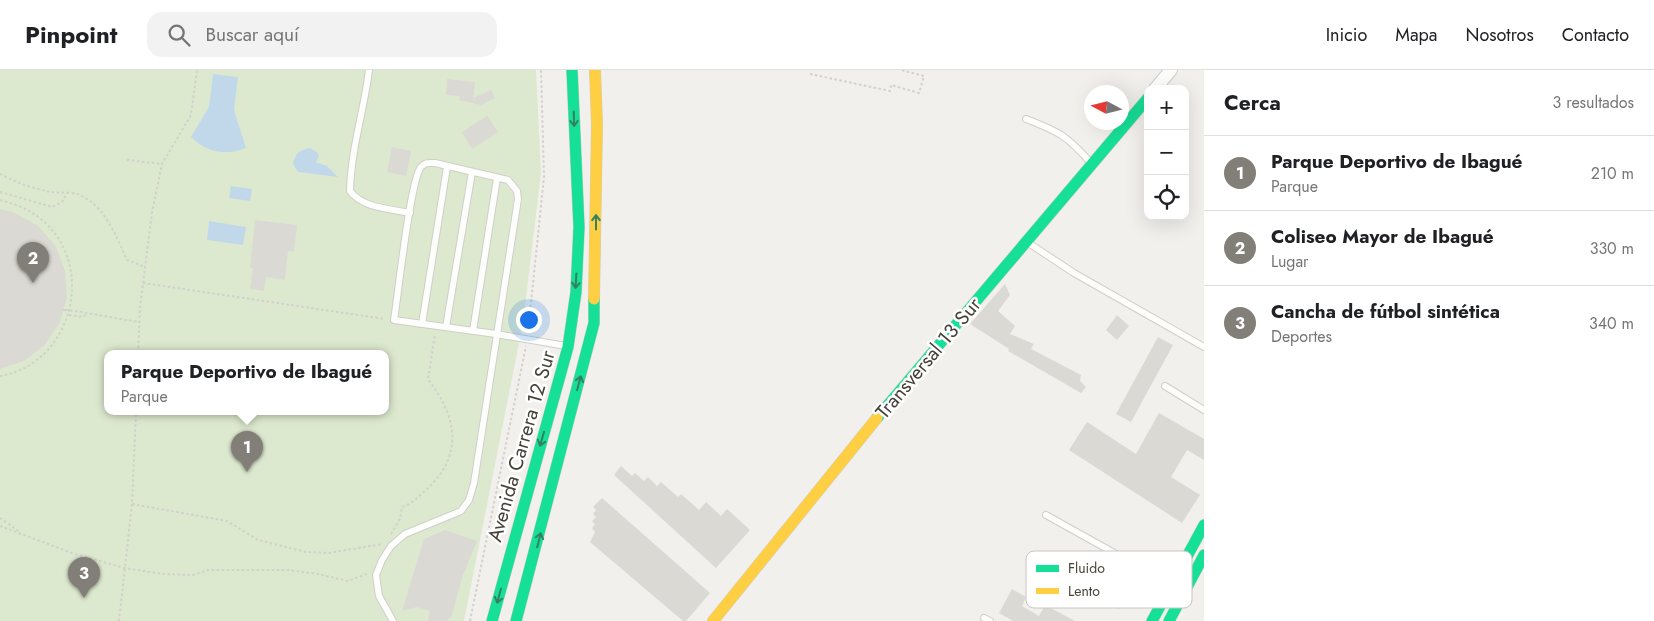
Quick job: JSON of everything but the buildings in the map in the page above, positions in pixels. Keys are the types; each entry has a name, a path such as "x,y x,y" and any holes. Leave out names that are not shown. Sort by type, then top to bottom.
{"street":[{"name":"Avenida Carrera 12 Sur","path":"492,621 568,347 576,292 579,227 572,70"},
{"name":"Avenida Carrera 12 Sur","path":"516,621 594,323 597,124 595,70"},
{"path":"1158,85 1171,70"},
{"name":"Transversal 13 Sur","path":"713,621 892,400 1144,103"},
{"path":"1190,551 1204,525"},
{"path":"1192,577 1203,557"},
{"path":"1152,621 1159,608"},
{"path":"1168,621 1175,608"}],"lane":[{"path":"369,70 366,96 357,129 350,191 355,199 410,213"},
{"path":"1026,119 1055,130 1070,140 1092,164"},
{"path":"394,621 379,596 376,575 391,546 405,534 461,511 469,500 474,483 496,334 518,199 517,190 512,183 472,172 426,163 422,166 418,171 410,213 394,320 496,334 568,347"},
{"path":"422,324 447,167"},
{"path":"446,327 472,172"},
{"path":"473,331 497,178"},
{"path":"1026,242 1140,312 1204,347"},
{"path":"1165,386 1204,410"},
{"path":"1046,515 1111,551"}],"path":[{"path":"138,350 139,322 152,212 162,164 191,114 197,70"},
{"path":"810,74 890,91 891,85 919,93 924,76 902,70"},
{"path":"127,160 162,164"},
{"path":"0,174 16,182 40,189 67,193 87,199 114,231 126,260 145,267"},
{"path":"0,192 52,207 62,202 67,193"},
{"path":"0,200 22,206 42,220 57,237 68,258 73,282 68,315 56,341 43,356 27,367 0,376"},
{"path":"143,283 391,320"},
{"path":"64,310 88,312 139,322"},
{"path":"68,315 83,317 88,312"},
{"path":"390,538 400,520 402,507 408,505 432,485 450,454 453,436 450,416 442,397 428,379 436,331"},
{"path":"119,621 132,504 136,415"},
{"path":"132,504 227,521 258,540 306,552 328,553 365,549 387,543"},
{"path":"0,518 24,535"},
{"path":"0,526 72,553 124,568 163,574 193,575 208,570 288,570 348,581 372,572"}],"green space":[{"path":"0,70 536,70 541,173 523,323 464,621 0,621"}],"water":[{"path":"213,74 238,77 234,110 246,148 231,152 217,152 204,147 191,137 209,107"},
{"path":"310,148 317,152 319,156 316,162 327,166 338,177 298,172 293,164 295,158 300,151"},
{"path":"231,186 252,189 250,201 229,198"},
{"path":"209,221 246,227 243,245 207,240"}],"traffic: fast":[{"path":"492,621 568,347 576,292 579,227 572,70"},
{"path":"877,418 1144,103"},
{"path":"516,621 594,323 594,299"},
{"path":"1190,551 1204,525"},
{"path":"1192,578 1204,555"},
{"path":"1152,621 1159,608"},
{"path":"1169,621 1176,608"}],"traffic: slow":[{"path":"594,299 597,124 595,70"},
{"path":"713,621 877,418"}],"place":[{"name":"Coliseo Mayor de Ibagué","path":"33,283"},
{"name":"Parque Deportivo de Ibagué","path":"247,472"},
{"name":"Cancha de fútbol sintética","path":"84,598"}]}
